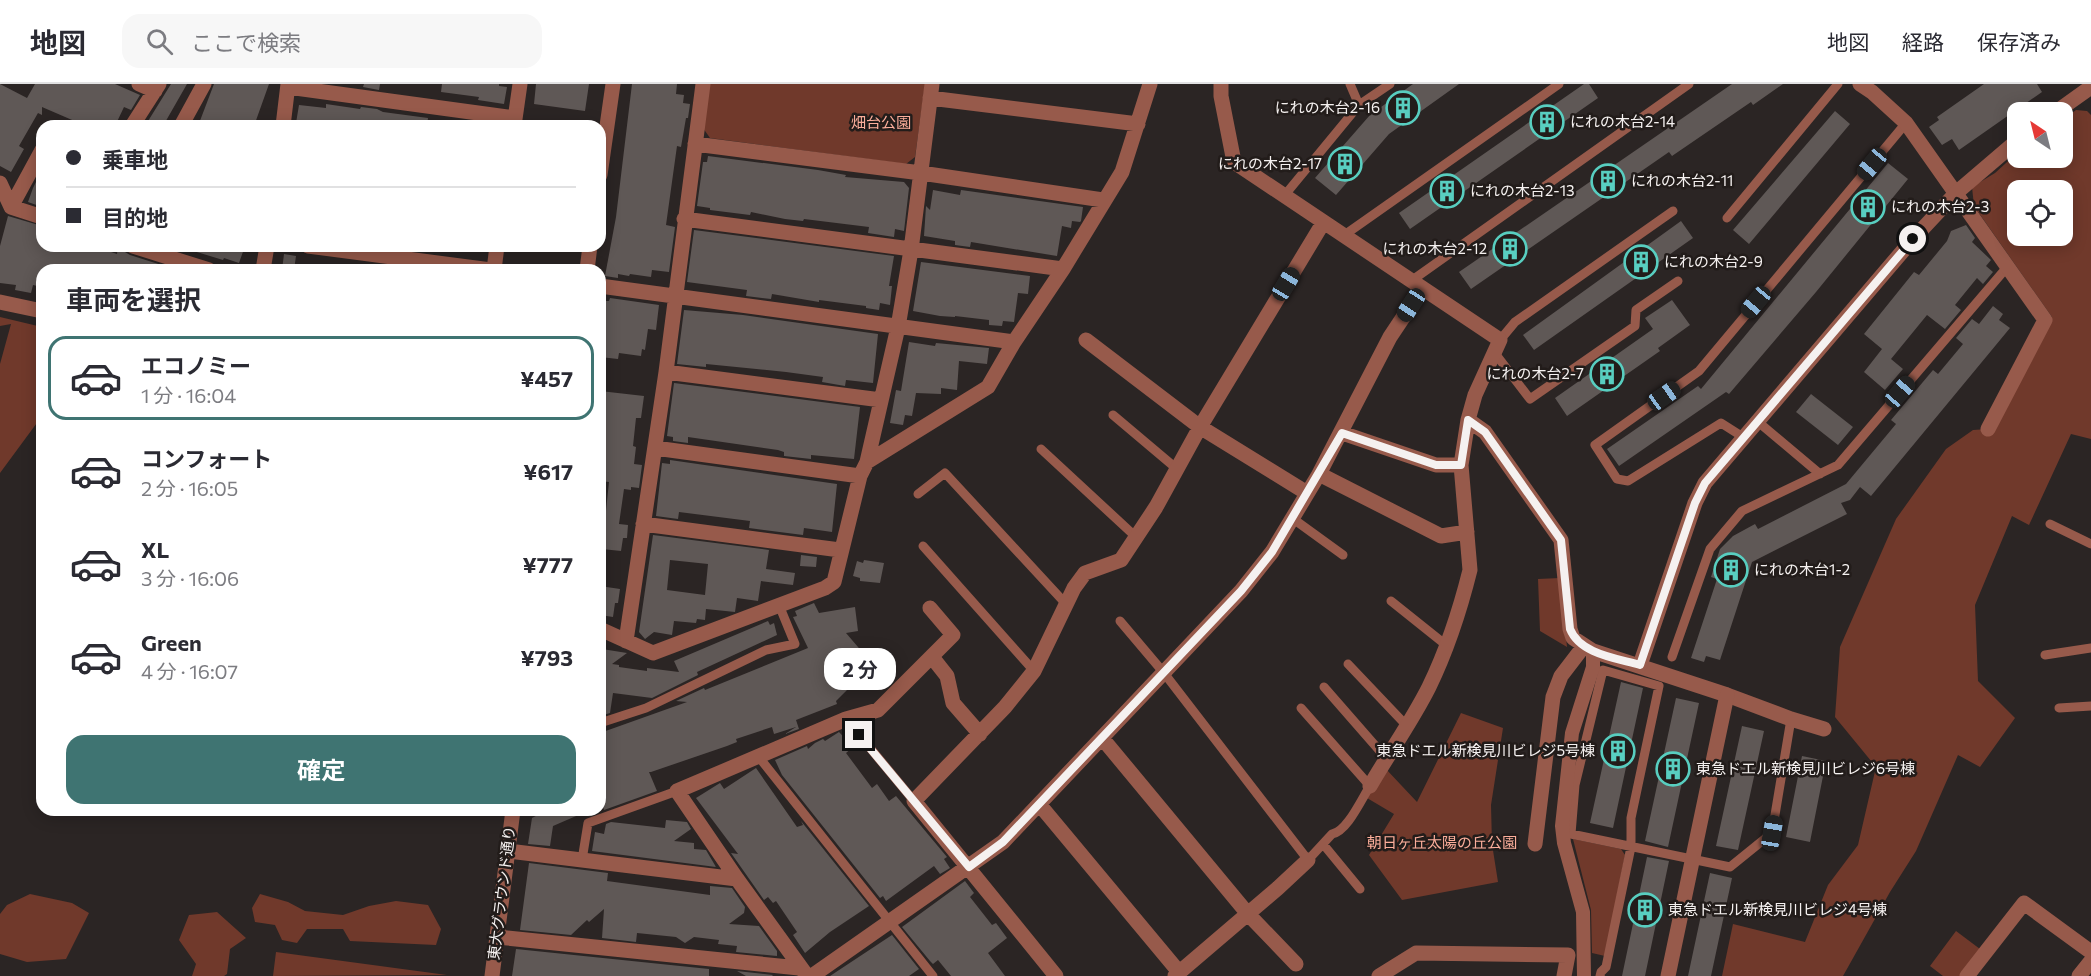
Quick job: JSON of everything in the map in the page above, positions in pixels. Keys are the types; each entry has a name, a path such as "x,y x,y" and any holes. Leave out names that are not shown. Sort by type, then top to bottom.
{"street":[{"path":"136,120 157,87 140,84"},
{"path":"184,120 204,84"},
{"path":"515,120 520,84"},
{"path":"606,130 612,84"},
{"path":"626,641 666,372 703,84"},
{"path":"867,462 988,387 1122,172 1150,84"},
{"path":"1221,84 1221,96 1234,162 1416,285 1497,346 1475,395 1468,420 1461,465 1470,570 1452,630 1428,688 1370,786"},
{"path":"1860,84 1906,123 2045,320 1988,429"},
{"path":"284,120 288,86 502,120"},
{"path":"2070,102 2087,90"},
{"path":"606,632 653,653 834,582 860,476 867,462 898,327 911,249 931,91 1138,124"},
{"path":"695,144 921,173 1103,200"},
{"path":"1640,665 1695,503 1705,483 1913,239 1956,193 2007,149"},
{"path":"11,207 36,161"},
{"path":"0,183 11,207 36,215"},
{"path":"684,219 1063,269"},
{"path":"1056,976 914,801 1005,707 1034,670 1074,588 1085,573 1121,560 1156,507 1200,427 1323,223"},
{"path":"152,252 189,264"},
{"path":"354,252 446,264"},
{"path":"497,937 806,973 890,922 969,867 1003,842 1040,804 1241,591 1272,552 1342,433 1416,285"},
{"path":"606,287 1014,342"},
{"path":"0,302 36,310"},
{"path":"1086,340 1200,427 1307,493"},
{"path":"666,372 881,400"},
{"path":"1468,420 1485,432 1561,540 1570,629 1574,638 1588,648 1727,695 1791,720 1824,729"},
{"path":"1342,433 1436,465 1461,465"},
{"path":"655,448 860,476"},
{"path":"1319,474 1440,536 1467,532"},
{"path":"643,524 840,550"},
{"path":"806,973 737,879 677,790 846,719 878,711 953,635 930,608"},
{"path":"1535,844 1553,697 1561,676 1588,648"},
{"path":"1584,976 1583,912 1564,843 1562,826 1572,732 1593,667 1588,648"},
{"path":"932,657 947,676 953,703 980,734"},
{"path":"1668,976 1727,695"},
{"path":"1102,738 1248,914 1296,964"},
{"path":"1040,804 1177,974 1308,860"},
{"name":"東大グラウンド通り","path":"492,976 512,816"},
{"path":"508,851 737,879"},
{"path":"1967,976 2024,903 2091,952"},
{"path":"1379,976 1416,953 1568,955 1564,976"},
{"path":"2079,976 2091,961"}],"lane":[{"path":"1350,84 1359,105"},
{"path":"1284,196 1359,105 1390,84"},
{"path":"1343,236 1559,84"},
{"path":"1416,285 1689,84"},
{"path":"1727,218 1838,84"},
{"path":"1743,437 1721,423 1628,481 1617,479 1594,445 1699,371 1906,123"},
{"path":"1673,211 1515,322 1497,346 1530,399 1635,326 1636,310 1678,281"},
{"path":"1672,657 1710,549 1742,511 1838,465 2008,266"},
{"path":"1113,415 1177,470"},
{"path":"1757,421 1820,474"},
{"path":"1041,449 1136,537"},
{"path":"918,494 945,473 1066,604"},
{"path":"1292,518 1343,555"},
{"path":"2050,524 2091,544"},
{"path":"923,546 1034,670"},
{"path":"1391,600 1446,645"},
{"path":"606,721 646,708 766,650 795,644 779,605"},
{"path":"1120,621 1164,673 1308,860 1332,834 1347,824 1370,786 1301,708"},
{"path":"2045,655 2091,648"},
{"path":"1348,664 1406,725"},
{"path":"1600,976 1606,967 1631,847 1631,818 1659,686 1603,670 1575,785 1571,834 1631,847 1730,867 1772,833 1791,720"},
{"path":"1324,687 1386,758"},
{"path":"2059,708 2091,706"},
{"path":"846,719 914,801"},
{"path":"758,756 933,976"},
{"path":"582,861 588,823 677,790"},
{"path":"1323,843 1360,890"}],"green space":[{"name":"畑台公園","path":"709,84 925,84 915,157 906,164 710,138 703,128"},
{"path":"2076,110 2087,111 2091,115 2091,439 2071,434 2029,525 2012,516 1975,605 1978,681 2015,718 1980,767 1958,755 1916,851 1843,976 1722,976 1733,924 1805,942 1828,885 1858,845 1876,767 1835,717 1840,647 1896,519 1946,449 1973,430 1988,429 2052,317 1974,206 1972,187 1995,173 2007,162 2007,168 2073,168 2073,112"},
{"path":"0,317 36,326 36,424 0,473 0,364 11,324 0,326"},
{"path":"1560,578 1567,647 1540,631 1538,579"},
{"name":"朝日ヶ丘太陽の丘公園","path":"1461,713 1503,728 1491,805 1492,844 1498,882 1402,900 1369,855 1394,814 1367,798 1385,768 1417,802"},
{"path":"1573,839 1621,849 1625,855 1605,956 1592,953 1591,910"},
{"path":"30,894 72,903 89,913 66,959 27,962 0,954 0,914 7,905"},
{"path":"260,894 288,902 305,911 343,915 369,906 396,901 428,905 441,929 436,945 350,941 343,929 307,929 297,943 282,940 275,925 255,922 252,908"},
{"path":"217,912 246,938 230,949 227,974 224,976 192,976 196,964 179,940 189,915"},
{"path":"1956,931 1980,949 1960,976 1943,976 1930,966"},
{"path":"276,952 447,975 273,976"}],"building":[{"path":"0,84 27,98 35,84 115,84 140,95 131,110 124,107 118,120 72,120 42,107 42,115 38,113 19,146 24,149 11,172 0,166"},
{"path":"171,84 187,84 166,120 149,120"},
{"path":"214,84 269,84 256,120 200,120"},
{"path":"364,84 380,84 379,90 363,87"},
{"path":"442,84 499,84 499,86 507,87 504,104 478,100 479,97 441,92"},
{"path":"536,84 589,84 585,111 534,104"},
{"path":"632,84 677,84 676,94 684,95 683,103 690,104 681,147 677,146 666,225 675,227 669,272 652,270 651,277 630,274 629,276 618,274 618,278 606,276 616,217"},
{"path":"1413,84 1459,84 1389,134 1336,195 1315,178 1370,115"},
{"path":"1584,84 1589,84 1598,98 1410,229 1399,213"},
{"path":"1732,84 1783,84 1753,105 1751,102 1672,156 1669,152 1471,289 1459,272"},
{"path":"1984,84 2037,84 2042,92 2028,102 2007,102 2007,116 1959,150 1952,139 1942,145 1929,127 1939,120 1937,117"},
{"path":"326,104 360,109 361,107 428,118 428,120 296,120 299,105 326,108"},
{"path":"1835,111 1850,124 1749,244 1733,230"},
{"path":"708,156 818,170 846,175 845,177 904,182 909,188 904,231 895,229 894,237 868,233 869,227 804,219 803,221 785,219 751,212 750,215 697,206 703,162 707,162"},
{"path":"1888,163 1908,179 1729,394 1726,392 1619,466 1607,449 1698,386 1701,389"},
{"path":"36,182 36,205 28,202"},
{"path":"933,190 960,195 961,190 1083,207 1081,221 1072,221 1071,228 1062,226 1057,256 971,242 970,247 955,245 955,241 924,236 926,206 930,210"},
{"path":"8,216 36,224 36,252 111,252 117,254 117,252 125,252 158,264 36,264 36,286 33,285 31,293 15,290 16,285 0,283 0,246"},
{"path":"1681,221 1693,238 1534,350 1523,335"},
{"path":"1966,225 1975,238 1972,242 1991,260 1986,266 1993,272 1983,284 1977,278 1955,305 1961,310 1945,329 1927,315 1891,359 1903,369 1885,390 1864,372 1882,349 1864,334 1914,272 1919,275 1947,241 1951,231"},
{"path":"694,230 894,256 889,286 892,286 890,305 880,303 879,310 866,308 866,306 819,300 819,302 772,294 771,299 746,296 747,290 687,282"},
{"path":"197,252 243,252 239,263 224,258 223,260"},
{"path":"284,254 296,256 295,264 283,264"},
{"path":"921,262 1030,276 1028,294 1018,293 1014,322 1003,321 1002,326 989,325 989,320 913,311"},
{"path":"610,298 659,305 656,330 648,329 645,350 642,349 641,356 619,353 618,359 606,358 606,301"},
{"name":"にれの木台2-7","path":"1672,300 1690,325 1658,348 1660,351 1567,416 1555,398 1653,329 1645,318"},
{"path":"1993,306 2003,314 1999,320 2010,328 1871,496 1860,487 1850,500 1841,503 1847,514 1752,562 1720,660 1706,656 1704,662 1691,658 1717,579 1711,577 1720,549 1733,536 1755,524 1758,529 1846,484 1896,424 1891,420 1933,370 1938,374 1963,344 1956,338 1972,319 1979,324"},
{"path":"684,310 743,315 878,334 873,383 846,380 845,386 822,382 823,377 786,372 706,364 706,367 677,364"},
{"path":"909,342 935,346 936,343 989,348 987,364 959,361 957,390 941,388 941,394 916,393 912,416 905,415 903,425 890,423 896,390 901,391"},
{"path":"674,383 860,407 854,459 811,455 811,459 784,456 784,452 778,450 688,437 688,443 673,441 673,437 667,436"},
{"path":"606,392 644,396 641,418 636,418 633,446 636,447 634,464 642,465 639,488 624,489 619,524 628,525 627,538 623,538 621,551 606,549 609,482 606,482"},
{"path":"1811,394 1853,427 1838,445 1796,412"},
{"path":"670,460 837,484 832,532 804,528 803,535 749,528 750,521 679,512 678,519 656,516 662,463 670,464"},
{"path":"653,535 769,550 766,569 795,573 793,585 761,581 758,601 737,598 735,612 706,609 705,620 697,619 696,623 674,621 672,635 654,632 645,639 639,632","holes":["670,560 708,564 705,595 667,590"]},
{"path":"801,555 817,557 816,567 800,566"},
{"path":"864,560 884,563 880,583 860,581 860,578 853,576 857,561 863,563"},
{"path":"606,587 620,589 613,617 606,616"},
{"path":"814,603 819,613 855,607 858,631 846,633 864,654 846,670 853,677 844,687 847,690 836,701 837,704 796,720 799,729 785,734 796,727 774,734 772,727 736,739 737,742 727,746 649,772 657,791 606,809 606,731 687,702 676,701 808,648 793,617 797,616 795,611"},
{"path":"768,621 770,625 774,623 777,635 697,672 698,675 652,698 613,693 610,713 606,714 606,650 627,653 612,664 619,665 619,667 679,672 674,661"},
{"name":"東急ドエル新検見川ビレジ5号棟","path":"1621,682 1643,688 1613,828 1590,823"},
{"name":"東急ドエル新検見川ビレジ6号棟","path":"1676,698 1699,703 1668,847 1645,841"},
{"path":"1742,726 1764,731 1738,850 1716,846"},
{"path":"839,732 853,747 846,753 872,788 877,784 889,801 896,796 947,857 944,859 950,868 940,874 934,866 886,901 883,896 880,898 782,775 775,760 807,746 808,749 815,743 823,739 825,741"},
{"path":"1802,756 1826,761 1810,842 1786,837"},
{"path":"756,768 797,827 803,825 801,821 869,906 830,932 805,953 793,935 797,932 776,901 773,903 768,897 764,900 731,853 738,854 696,798 720,783 724,789"},
{"path":"536,816 576,816 553,826 550,846 528,844 532,818"},
{"path":"666,820 687,822 691,829 674,841 694,843 694,849 706,850 716,867 592,851 595,832 604,834 606,824 611,822 665,828"},
{"name":"東急ドエル新検見川ビレジ4号棟","path":"1647,857 1669,861 1645,976 1622,976"},
{"path":"529,863 608,873 607,881 710,895 710,886 732,888 745,907 744,913 729,924 759,926 777,951 777,956 736,952 737,946 718,944 719,940 694,937 685,943 676,937 637,933 636,942 602,938 604,909 589,922 587,920 571,935 520,930"},
{"path":"1710,873 1732,878 1711,976 1688,976"},
{"path":"965,881 974,893 970,897 992,925 996,923 1007,938 988,953 1005,976 951,976 938,960 933,964 930,961 902,927"},
{"path":"892,935 919,969 909,976 830,976"},
{"path":"516,949 709,969 709,976 512,976"},
{"path":"737,971 773,975 746,976"}],"place":[{"name":"にれの木台2-16","path":"1403,108"},
{"name":"にれの木台2-14","path":"1547,122"},
{"name":"にれの木台2-17","path":"1345,164"},
{"name":"にれの木台2-11","path":"1608,181"},
{"name":"にれの木台2-13","path":"1447,191"},
{"name":"にれの木台2-3","path":"1868,207"},
{"name":"にれの木台2-12","path":"1510,249"},
{"name":"にれの木台2-9","path":"1641,262"},
{"name":"にれの木台2-7","path":"1607,374"},
{"name":"にれの木台1-2","path":"1731,570"},
{"name":"東急ドエル新検見川ビレジ5号棟","path":"1618,751"},
{"name":"東急ドエル新検見川ビレジ6号棟","path":"1673,769"},
{"name":"東急ドエル新検見川ビレジ4号棟","path":"1645,910"}],"route":[{"path":"859,735 969,867 1003,842 1241,591 1272,552 1342,433 1436,465 1461,465 1468,420 1485,432 1561,540 1570,629 1574,638 1593,651 1640,665 1695,503 1705,483 1913,239"}]}
